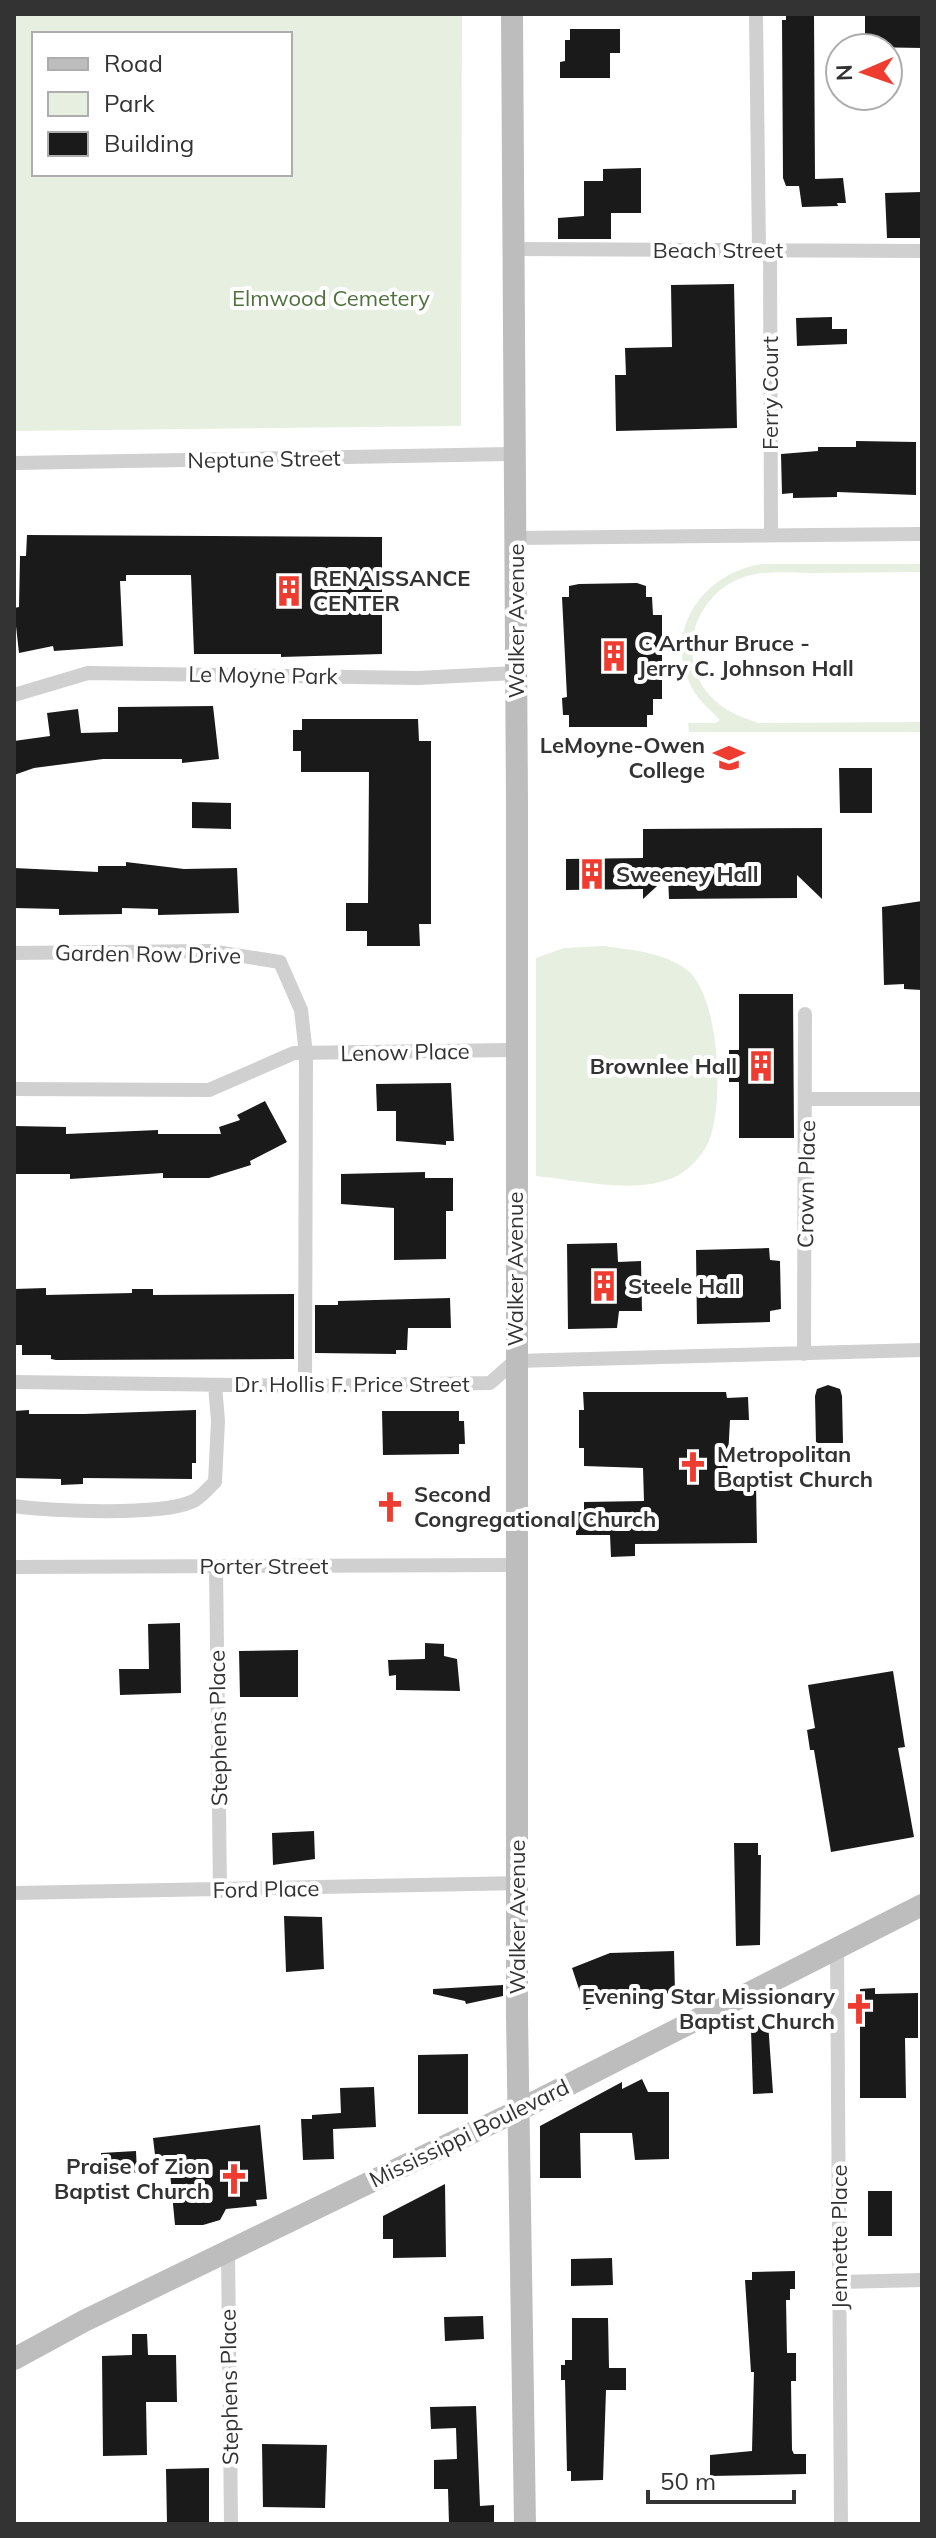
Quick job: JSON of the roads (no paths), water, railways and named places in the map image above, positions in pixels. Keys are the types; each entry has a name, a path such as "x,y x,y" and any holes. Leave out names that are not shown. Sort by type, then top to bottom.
{"street":[{"name":"Walker Avenue","path":"512,14 516,673 515,1565 525,2524"},
{"name":"Ferry Court","path":"756,14 771,535"},
{"name":"Beach Street","path":"515,249 922,251"},
{"name":"Neptune Street","path":"14,463 514,454"},
{"path":"515,538 922,534"},
{"name":"Le Moyne Park","path":"14,695 88,673 418,678 516,673"},
{"name":"Garden Row Drive","path":"14,953 210,951 280,962 301,1010 300,1054"},
{"name":"Crown Place","path":"804,1354 805,1014"},
{"name":"Lenow Place","path":"300,1054 516,1050"},
{"path":"14,1089 209,1090 300,1054 305,1386"},
{"path":"807,1099 922,1099"},
{"path":"515,1361 922,1350"},
{"name":"Dr. Hollis F. Price Street","path":"14,1382 305,1386 490,1383 515,1361"},
{"path":"14,1506 167,1508 193,1502 215,1482 218,1421 215,1385"},
{"name":"Porter Street","path":"14,1567 515,1565"},
{"name":"Stephens Place","path":"216,1566 220,1891"},
{"name":"Ford Place","path":"14,1893 517,1883"},
{"name":"Mississippi Boulevard","path":"14,2359 228,2250 519,2110 922,1905"},
{"name":"Jennette Place","path":"837,1949 841,2524"},
{"name":"Stephens Place","path":"228,2250 231,2524"},
{"path":"840,2282 922,2280"}],"place":[{"name":"RENAISSANCE CENTER","path":"289,591"},
{"name":"C Arthur Bruce - Jerry C. Johnson Hall","path":"614,656"},
{"name":"LeMoyne-Owen College","path":"729,758"},
{"name":"Sweeney Hall","path":"592,874"},
{"name":"Brownlee Hall","path":"761,1066"},
{"name":"Steele Hall","path":"604,1286"},
{"name":"Metropolitan Baptist Church","path":"693,1467"},
{"name":"Second Congregational Church","path":"390,1507"},
{"name":"Evening Star Missionary Baptist Church","path":"859,2009"},
{"name":"Praise of Zion Baptist Church","path":"234,2179"}],"park label":[{"name":"Elmwood Cemetery","path":"331,298"}]}
